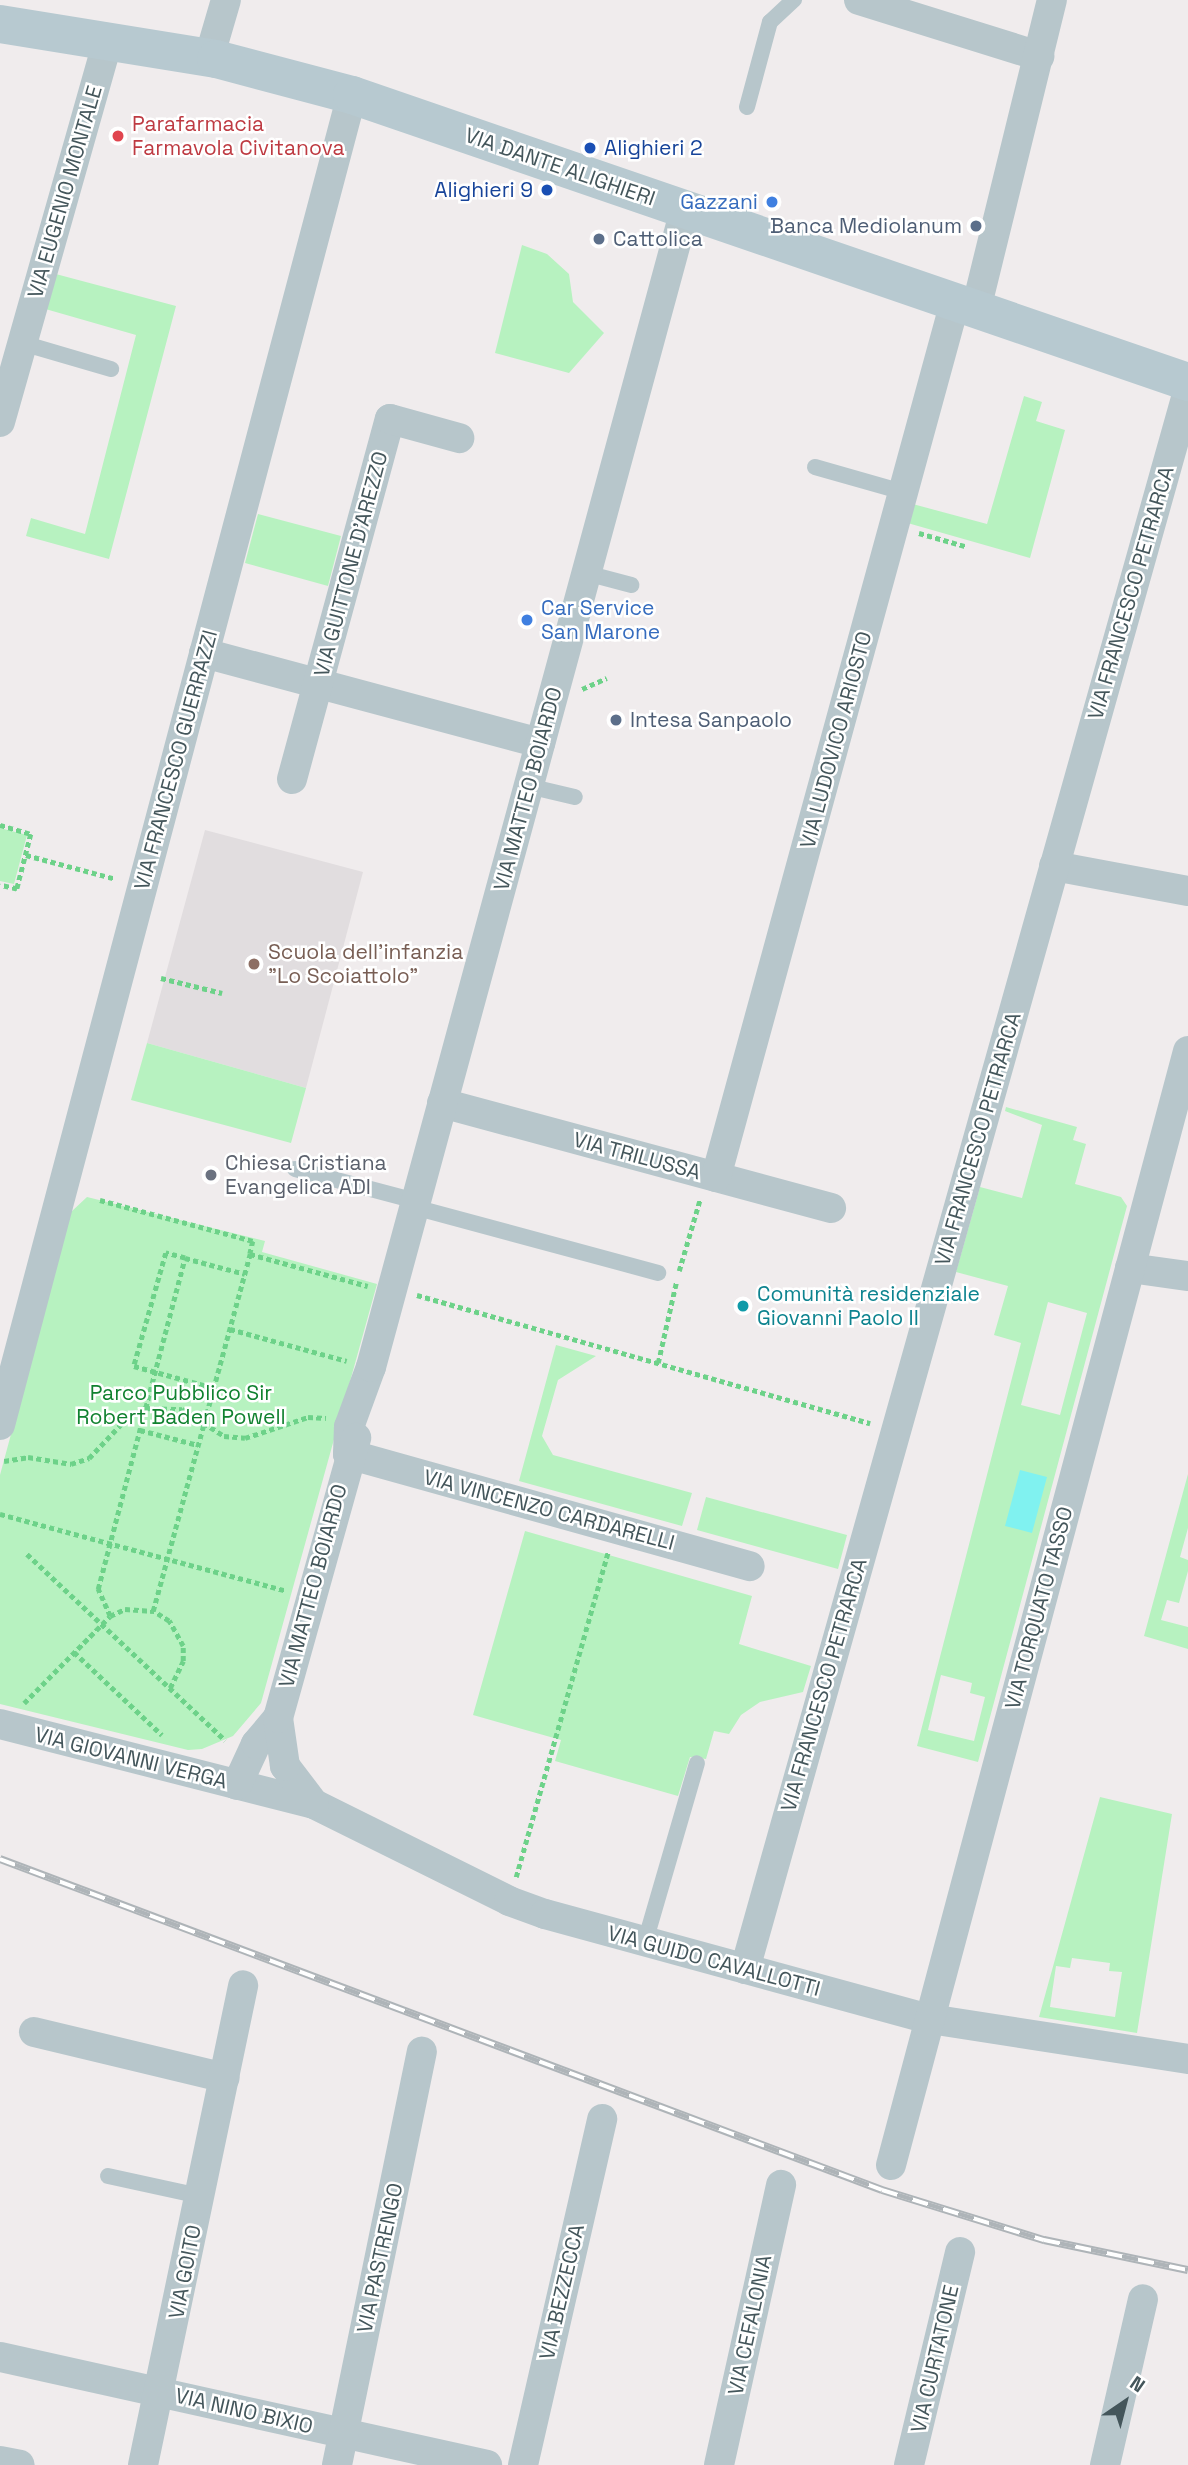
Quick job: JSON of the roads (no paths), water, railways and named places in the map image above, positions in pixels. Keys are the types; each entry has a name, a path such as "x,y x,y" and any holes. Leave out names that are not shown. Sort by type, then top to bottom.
{"main road":[{"name":"VIA DANTE ALIGHIERI","path":"0,24 209,58 352,95 1185,380"}],"street":[{"path":"209,58 226,0"},
{"path":"859,0 1039,56"},
{"name":"VIA LUDOVICO ARIOSTO","path":"712,1176 903,492 966,306 1039,56 1052,0"},
{"name":"VIA EUGENIO MONTALE","path":"0,422 108,41"},
{"name":"VIA FRANCESCO GUERRAZZI","path":"0,1425 352,95"},
{"name":"VIA MATTEO BOIARDO","path":"250,1788 279,1769 281,1755 278,1718 348,1454 349,1427 363,1365 384,1288 415,1204 685,210"},
{"name":"VIA FRANCESCO PETRARCA","path":"745,1969 1054,866 1185,380"},
{"name":"VIA GUITTONE D'AREZZO","path":"292,779 390,419 459,438"},
{"path":"204,653 540,743"},
{"path":"1054,866 1188,891"},
{"name":"VIA TORQUATO TASSO","path":"891,2165 1130,1268 1186,1068"},
{"name":"VIA TRILUSSA","path":"442,1103 831,1209"},
{"path":"1130,1268 1188,1276"},
{"name":"VIA VINCENZO CARDARELLI","path":"348,1454 750,1566"},
{"name":"VIA GIOVANNI VERGA","path":"9,1716 250,1788"},
{"name":"VIA MATTEO BOIARDO","path":"250,1788 256,1744 278,1718"},
{"name":"VIA MATTEO BOIARDO","path":"281,1755 314,1804"},
{"name":"VIA GUIDO CAVALLOTTI","path":"250,1788 314,1804 345,1816 509,1901 645,1942 930,2019 1188,2059"},
{"name":"VIA GOITO","path":"143,2465 161,2392 243,1985"},
{"path":"34,2032 225,2078"},
{"name":"VIA PASTRENGO","path":"337,2465 422,2052"},
{"name":"VIA BEZZECCA","path":"523,2465 602,2119"},
{"name":"VIA CEFALONIA","path":"719,2465 781,2186"},
{"name":"VIA CURTATONE","path":"909,2465 960,2252"},
{"path":"1105,2465 1143,2299"},
{"name":"VIA NINO BIXIO","path":"0,2357 488,2465"},
{"path":"0,2461 20,2465"}],"lane":[{"path":"747,107 770,22 794,0"},
{"path":"22,343 111,369"},
{"path":"815,467 903,492"},
{"path":"586,573 631,585"},
{"path":"528,786 575,797"},
{"path":"295,1169 658,1273"},
{"path":"645,1942 697,1763"},
{"path":"108,2176 200,2196"}],"water":[{"path":"1020,1470 1047,1477 1032,1533 1005,1526"}],"railway":[{"path":"0,1859 882,2190 1044,2240 1188,2270"}],"place":[{"name":"Parafarmacia Farmavola Civitanova","path":"118,136"},
{"name":"Alighieri 2","path":"590,148"},
{"name":"Alighieri 9","path":"547,190"},
{"name":"Gazzani","path":"772,202"},
{"name":"Banca Mediolanum","path":"976,226"},
{"name":"Cattolica","path":"599,239"},
{"name":"Car Service San Marone","path":"527,620"},
{"name":"Intesa Sanpaolo","path":"616,720"},
{"name":"Scuola dell'infanzia \"Lo Scoiattolo\"","path":"254,964"},
{"name":"Chiesa Cristiana Evangelica ADI","path":"211,1175"},
{"name":"Comunità residenziale Giovanni Paolo II","path":"743,1306"}],"park label":[{"name":"Parco Pubblico Sir Robert Baden Powell","path":"181,1405"}]}
